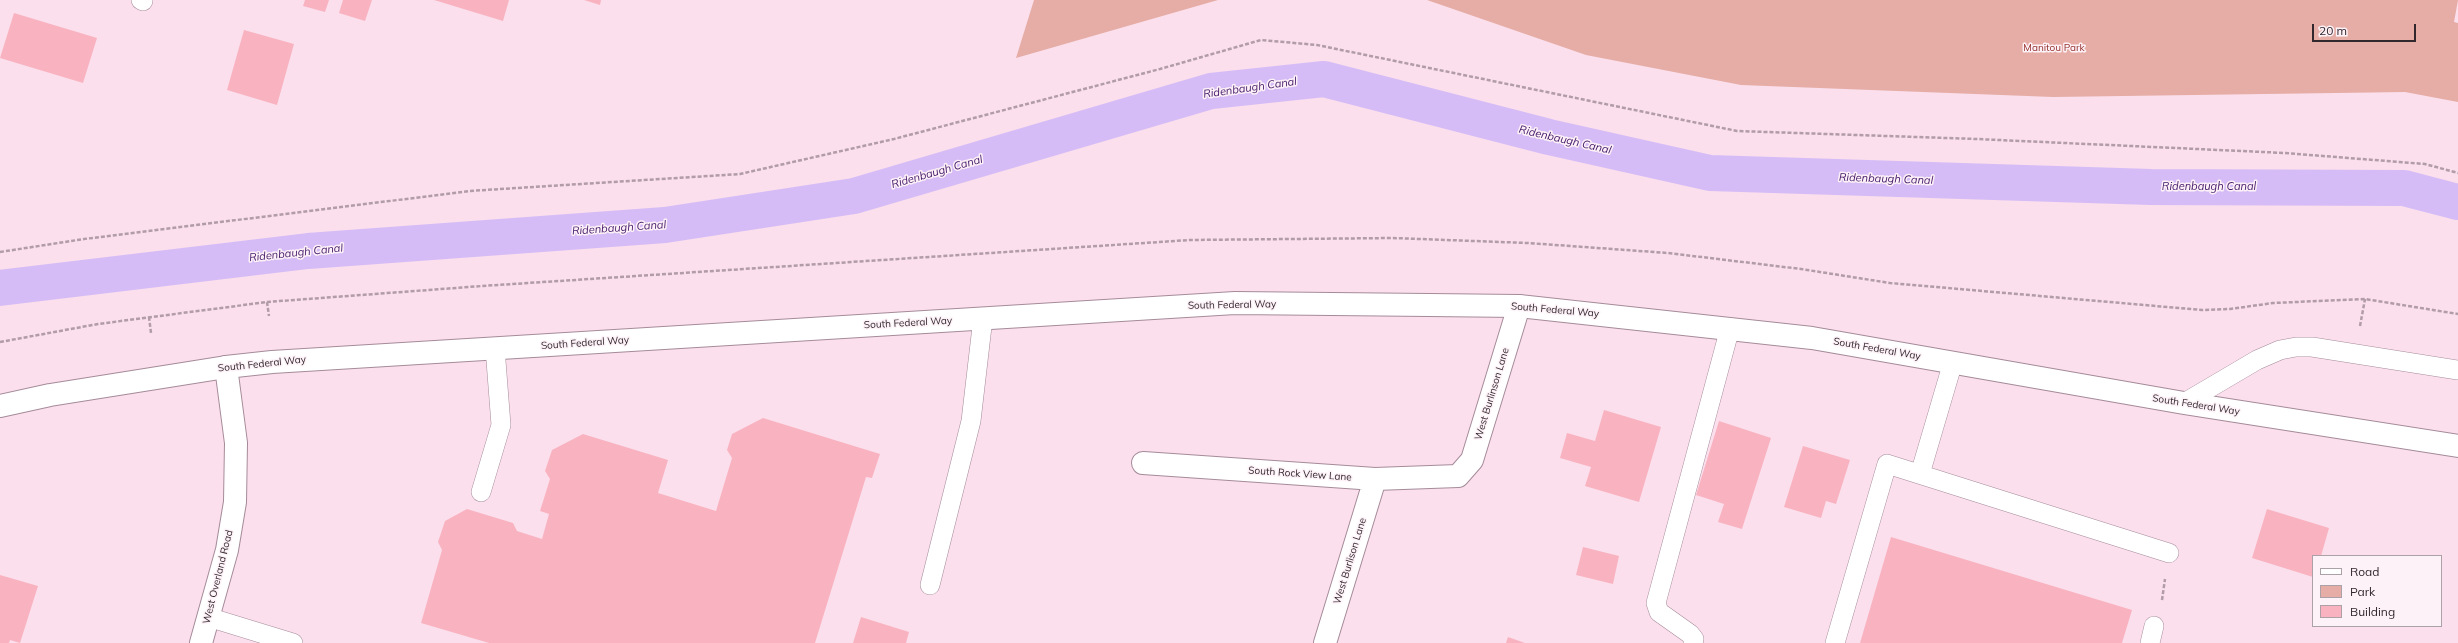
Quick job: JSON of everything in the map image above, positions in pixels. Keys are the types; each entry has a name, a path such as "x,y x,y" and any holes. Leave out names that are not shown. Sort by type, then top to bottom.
{"main road":[{"name":"South Federal Way","path":"0,406 50,395 226,367 272,362 1234,303 1519,306 1812,338 2184,403 2458,446"},
{"name":"West Burlinson Lane","path":"1458,476 1472,460 1519,306"},
{"name":"West Overland Road","path":"200,643 227,550 235,502 236,443 226,367"},
{"name":"South Rock View Lane","path":"1143,463 1375,479 1458,476"},
{"name":"West Burlison Lane","path":"1325,643 1375,479"}],"lane":[{"path":"930,585 972,421 983,318"},
{"path":"1693,643 1694,639 1690,634 1659,612 1656,604 1730,328"},
{"path":"2184,403 2257,360 2280,350 2296,347 2312,347 2458,370"},
{"path":"480,492 501,425 495,348"},
{"path":"1920,474 1953,362"},
{"path":"1835,643 1887,464 2169,553"},
{"path":"208,617 293,643"}],"path":[{"path":"0,252 84,239 470,191 740,174 894,139 1160,69 1261,40 1317,45 1737,131 1977,138 2285,153 2425,164 2458,173"},
{"path":"267,302 269,316"},
{"path":"149,317 151,333"},
{"path":"2152,635 2163,599 2169,553"}],"green space":[{"path":"1034,0 1218,0 1016,58"},
{"name":"Manitou Park","path":"1427,0 2458,0 2454,22 2458,23 2458,102 2405,92 2053,97 1741,85 1586,55"}],"building":[{"path":"305,0 329,0 325,12 303,6"},
{"path":"343,0 372,0 365,21 339,13"},
{"path":"434,0 509,0 503,21"},
{"path":"584,0 601,0 600,5"},
{"path":"14,13 97,38 83,83 0,58"},
{"path":"244,30 294,44 277,105 227,90"},
{"path":"1604,410 1661,427 1639,502 1585,486 1591,467 1560,458 1567,433 1595,441"},
{"path":"763,418 880,454 872,478 866,477 815,643 489,643 421,623 442,550 438,542 445,521 467,509 513,523 517,531 542,539 549,514 540,511 550,479 545,471 552,450 583,434 668,460 658,493 716,511 732,458 727,450 732,434"},
{"path":"1719,421 1771,438 1742,529 1718,522 1724,504 1696,495"},
{"path":"1803,446 1850,460 1836,504 1826,501 1821,518 1784,507"},
{"path":"2267,509 2329,528 2321,555 2312,555 2312,577 2252,558"},
{"path":"1891,537 2132,610 2122,643 1860,643"},
{"path":"1583,547 1619,556 1613,584 1576,575"},
{"path":"0,575 38,586 20,643 10,640 9,643 0,643"},
{"path":"861,617 909,632 906,643 853,643"},
{"path":"1508,637 1525,643 1506,643"}],"waterway":[{"name":"Ridenbaugh Canal","path":"0,288 308,251 665,225 854,196 1211,91 1324,79 1549,137 1710,173 2151,187 2404,188 2458,202"}]}
